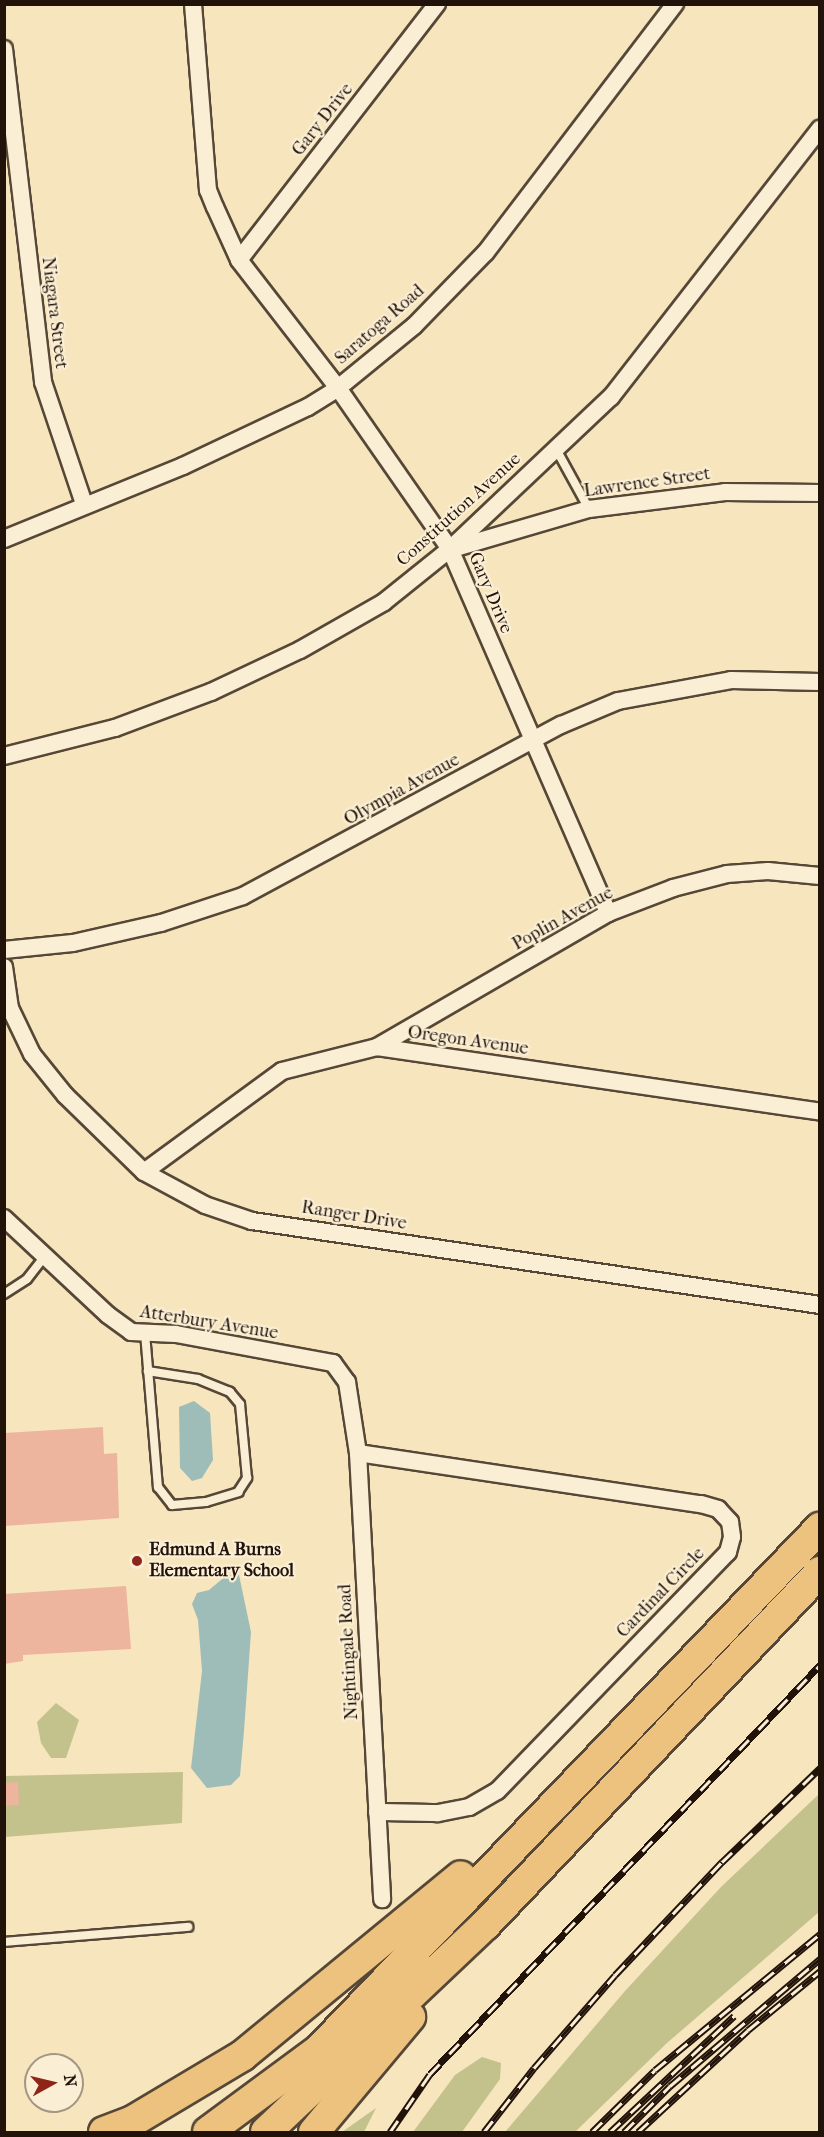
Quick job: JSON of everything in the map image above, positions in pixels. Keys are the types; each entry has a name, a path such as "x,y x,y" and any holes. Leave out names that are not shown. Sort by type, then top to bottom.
{"highway":[{"path":"208,2133 319,2050 819,1528"},
{"path":"266,2133 485,1924 819,1572"},
{"path":"104,2133 133,2121 242,2056 445,1890 637,1717"},
{"path":"315,2133 485,1924"}],"street":[{"name":"Gary Drive","path":"193,4 208,190 239,260 338,388 450,549 608,913"},
{"name":"Gary Drive","path":"239,260 437,4"},
{"name":"Saratoga Road","path":"4,539 84,504 183,466 308,407 338,388 414,326 486,252 675,4"},
{"name":"Niagara Street","path":"4,49 43,382 84,504"},
{"name":"Constitution Avenue","path":"4,756 115,728 211,692 300,650 384,602 450,549 611,397 819,129"},
{"name":"Lawrence Street","path":"450,549 589,509 726,492 819,493"},
{"name":"Olympia Avenue","path":"4,950 73,943 150,926 243,896 589,712 658,692 730,680 819,682"},
{"name":"Poplin Avenue","path":"377,1047 608,913 673,888 727,874 768,871 819,876"},
{"name":"Ranger Drive","path":"4,967 10,1008 32,1054 64,1095 144,1172 205,1205 252,1221 819,1305"},
{"name":"Oregon Avenue","path":"144,1172 282,1071 377,1047 819,1112"},
{"name":"Atterbury Avenue","path":"4,1218 108,1315 131,1332 176,1334 333,1363 347,1382 350,1404"},
{"name":"Nightingale Road","path":"350,1404 358,1453 382,1899"},
{"name":"Cardinal Circle","path":"358,1453 701,1504 718,1509 730,1522 732,1537 728,1552 497,1791 469,1807 437,1813 377,1812"}],"lane":[{"path":"556,449 589,509"},
{"path":"4,1294 27,1279 45,1256"},
{"path":"145,1333 148,1371 158,1487 172,1505 206,1502 238,1492 247,1478 240,1404 230,1392 198,1379 148,1371"},
{"path":"4,1942 188,1927"}],"shaded area":[{"path":"56,1703 79,1720 66,1758 51,1758 41,1743 37,1722"},
{"path":"183,1772 182,1823 5,1837 5,1776"},
{"path":"819,1794 819,1912 667,2043 575,2132 505,2132 625,1991 721,1887"},
{"path":"482,2057 501,2063 500,2079 462,2132 413,2132 455,2075"},
{"path":"376,2108 364,2132 342,2132"}],"water":[{"path":"194,1401 210,1413 213,1460 202,1478 192,1481 180,1468 179,1407"},
{"path":"227,1575 239,1575 251,1632 240,1776 231,1785 207,1788 191,1768 202,1671 198,1620 192,1604 197,1593 209,1590"}],"building":[{"path":"103,1427 104,1454 117,1453 119,1518 4,1526 4,1433"},
{"path":"126,1586 131,1649 23,1655 23,1661 4,1664 4,1594"},
{"path":"18,1782 19,1805 4,1806 4,1783"}],"railway":[{"path":"390,2132 430,2074 820,1665"},
{"path":"484,2132 534,2068 615,1975 722,1862 820,1768"},
{"path":"592,2132 655,2070 820,1934"},
{"path":"624,2132 670,2086 820,1959"},
{"path":"638,2132 748,2030 820,1971"},
{"path":"610,2132 734,2016"}],"place":[{"name":"Edmund A Burns Elementary School","path":"137,1561"}]}
